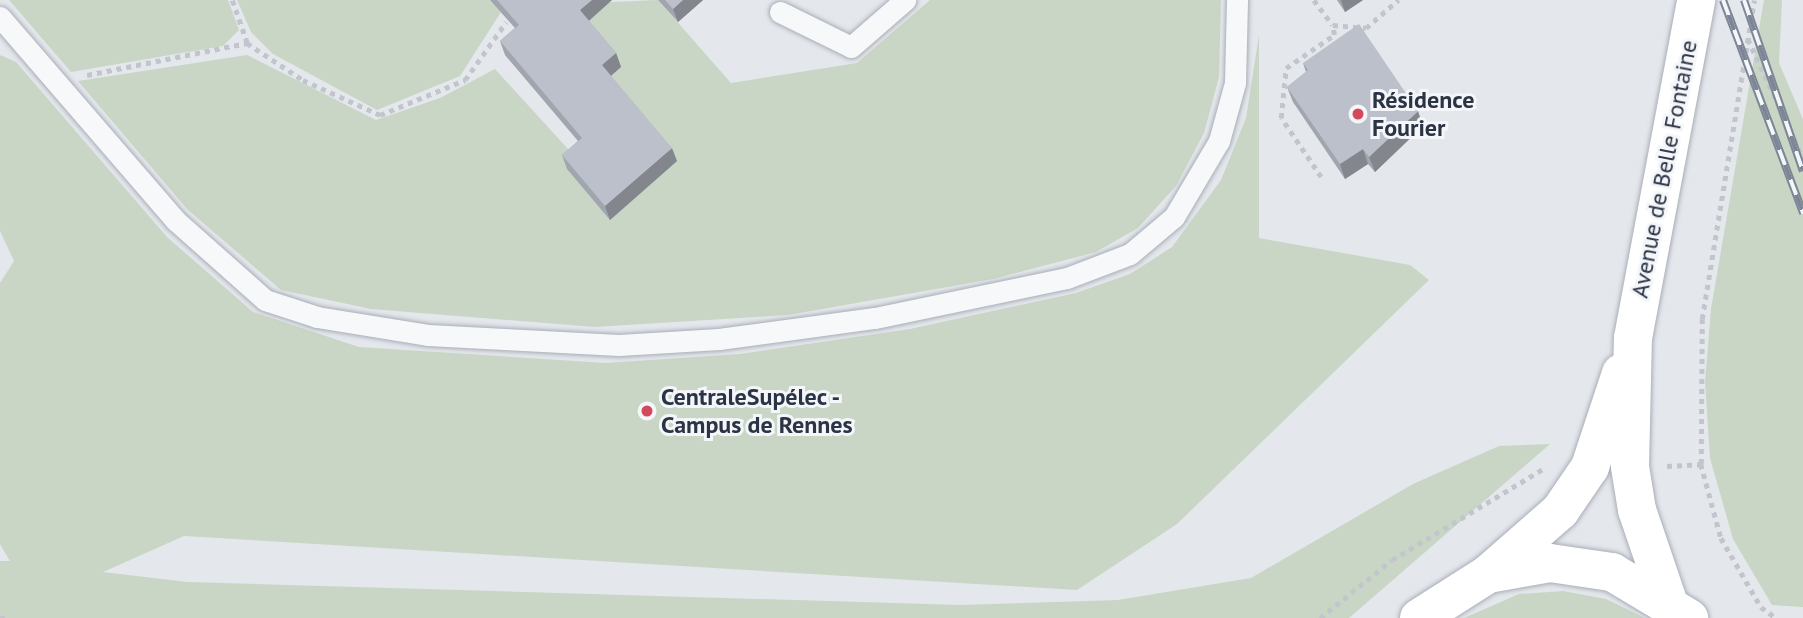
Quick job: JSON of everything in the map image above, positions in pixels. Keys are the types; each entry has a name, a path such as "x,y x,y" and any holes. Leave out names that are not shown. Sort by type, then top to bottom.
{"main road":[{"name":"Avenue de Belle Fontaine","path":"1488,574 1560,511 1590,467 1633,338 1696,0"},
{"name":"Avenue de Belle Fontaine","path":"1633,338 1630,467 1640,521 1678,609"},
{"path":"1419,618 1488,574 1539,564 1581,565 1612,572 1678,609"}],"lane":[{"path":"780,12 851,47 905,0"},
{"path":"0,17 176,220 265,300 394,331 619,345 719,340 908,312 1067,278 1130,254 1174,217 1219,141 1234,83 1237,0"}],"path":[{"path":"232,0 247,43 303,80 380,115 465,80 506,22"},
{"path":"1314,0 1333,24 1334,35 1286,68 1281,118 1321,177"},
{"path":"1333,24 1366,27 1398,0"},
{"path":"1754,0 1702,319 1701,464 1721,538 1761,607 1776,618"},
{"path":"1748,38 1803,158"},
{"path":"74,78 247,43"},
{"path":"1630,467 1701,464"},
{"path":"1320,618 1392,560 1528,473 1590,467"},
{"path":"0,618 5,618"}],"green space":[{"path":"9,0 228,0 239,30 223,46 71,72"},
{"path":"237,0 490,0 501,12 460,76 377,110 273,54 251,32"},
{"path":"658,0 731,83 857,63 930,0 1221,0 1219,77 1204,133 1176,186 1138,228 1096,252 993,279 788,315 595,327 371,309 281,290 187,209 78,81 247,55 376,120 440,98 495,69 578,160 607,79 621,67 568,4"},
{"path":"1764,0 1782,0 1779,63 1803,119 1803,607 1772,605 1733,539 1710,458 1705,382 1711,309"},
{"path":"1259,35 1259,238 1410,265 1429,280 1177,524 1077,590 184,536 103,572 187,582 960,605 1118,600 1251,578 1413,484 1499,446 1550,444 1349,618 0,618 0,561 10,561 0,544 0,283 14,261 0,231 0,55 16,62 167,237 253,312 359,347 606,363 740,354 910,329 1076,293 1130,274 1172,247 1221,180 1246,118"},
{"path":"1563,591 1606,599 1645,618 1464,618 1519,594"}],"building":[{"path":"497,0 592,0 580,10 616,53 602,65 672,148 605,206 562,155 582,138 500,41 519,25"},
{"path":"665,0 683,0 673,9"},
{"name":"Résidence Fourier","path":"1359,24 1418,111 1369,157 1363,149 1340,164 1287,87 1308,70 1303,63"}],"railway":[{"path":"1723,0 1803,213"},
{"path":"1744,0 1803,171"}],"place":[{"name":"Résidence Fourier","path":"1358,114"},
{"name":"CentraleSupélec - Campus de Rennes","path":"647,411"}]}
